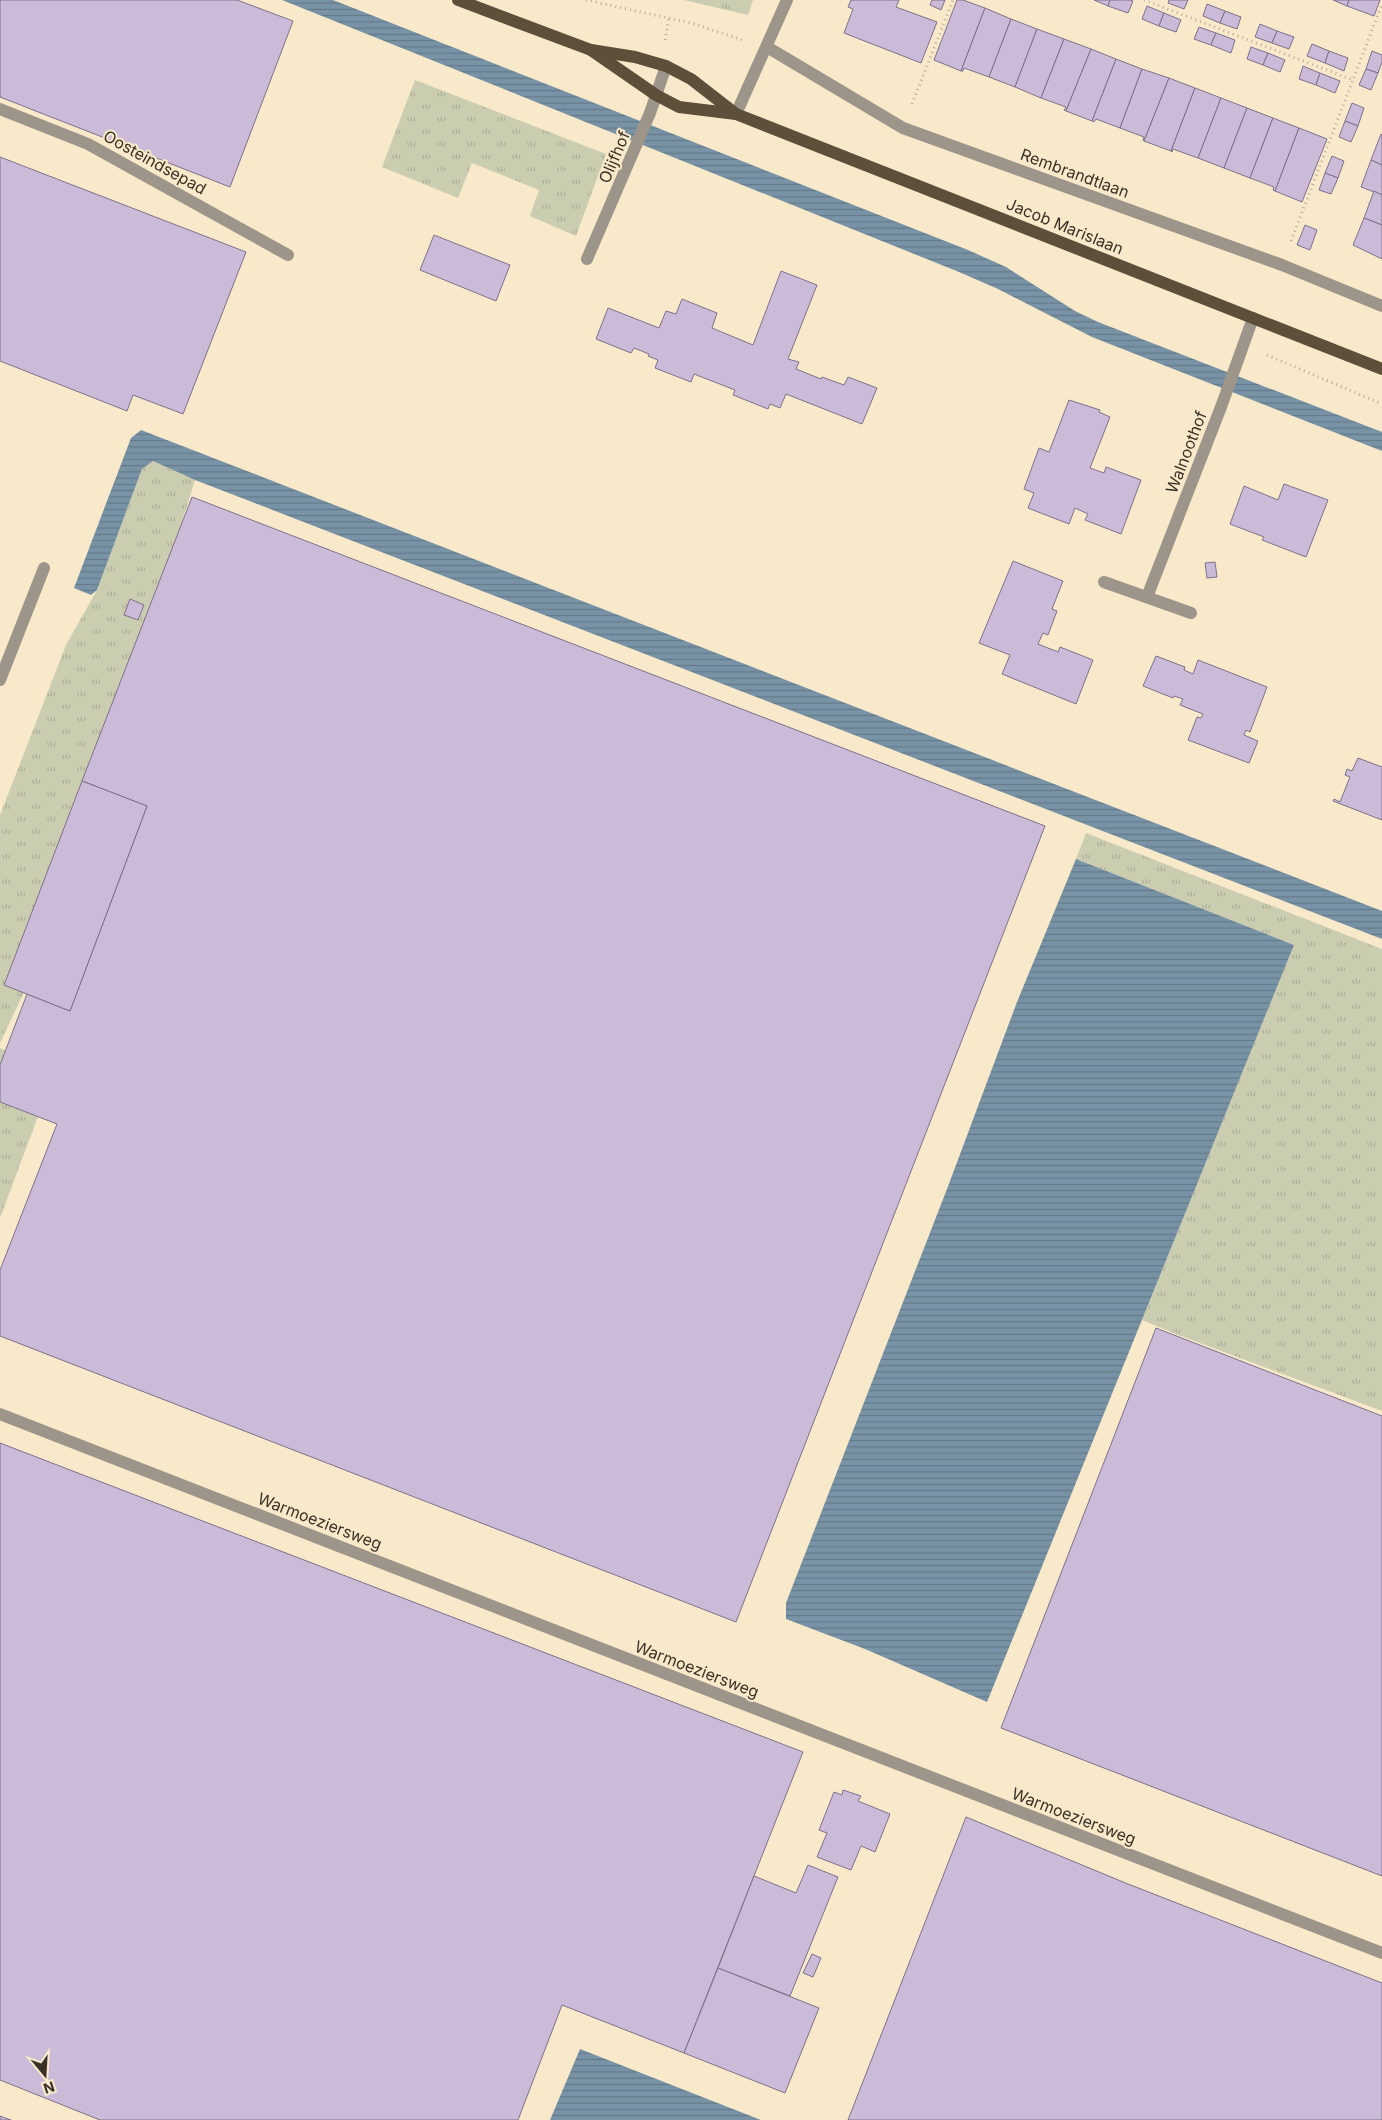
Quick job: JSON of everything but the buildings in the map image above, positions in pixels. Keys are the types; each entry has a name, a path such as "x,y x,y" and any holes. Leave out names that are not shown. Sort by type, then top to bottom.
{"main road":[{"name":"Jacob Marislaan","path":"458,0 591,50 636,57 666,66 691,79 736,114"},
{"name":"Jacob Marislaan","path":"591,50 656,95 679,107 736,114 1382,369"}],"street":[{"path":"736,114 787,0"},
{"name":"Rembrandtlaan","path":"767,47 903,128 1282,265 1382,306"},
{"name":"Olijfhof","path":"588,259 650,113 666,66"},
{"name":"Oosteindsepad","path":"0,109 88,144 288,255"},
{"name":"Walnoothof","path":"1147,597 1221,407 1253,318"},
{"path":"0,680 44,568"},
{"path":"1104,582 1191,613"},
{"name":"Warmoeziersweg","path":"0,1414 1382,1953"}],"path":[{"path":"586,0 691,24 767,47"},
{"path":"903,128 953,0"},
{"path":"1144,0 1353,80"},
{"path":"1282,265 1382,4"},
{"path":"1242,345 1382,404"}],"green space":[{"path":"684,0 753,0 748,15"},
{"path":"415,80 606,154 576,236 530,216 539,190 472,163 458,198 382,167"},
{"path":"153,461 195,480 96,793 25,990 0,1043 0,815 66,645 97,590 142,469"},
{"path":"1086,833 1382,949 1382,1411 1142,1320 1294,945 1076,859"},
{"path":"0,1048 55,1071 0,1218"}],"water":[{"path":"282,0 333,0 968,250 1006,267 1075,311 1098,322 1382,432 1382,451 1092,337 998,289 959,272"},
{"path":"141,430 1382,911 1382,939 195,480 153,461 142,469 97,590 91,595 74,588 131,438"},
{"path":"1076,859 1294,945 987,1702 865,1649 786,1619 786,1603 947,1189 1017,1002"},
{"path":"580,2049 761,2120 550,2120"}]}
